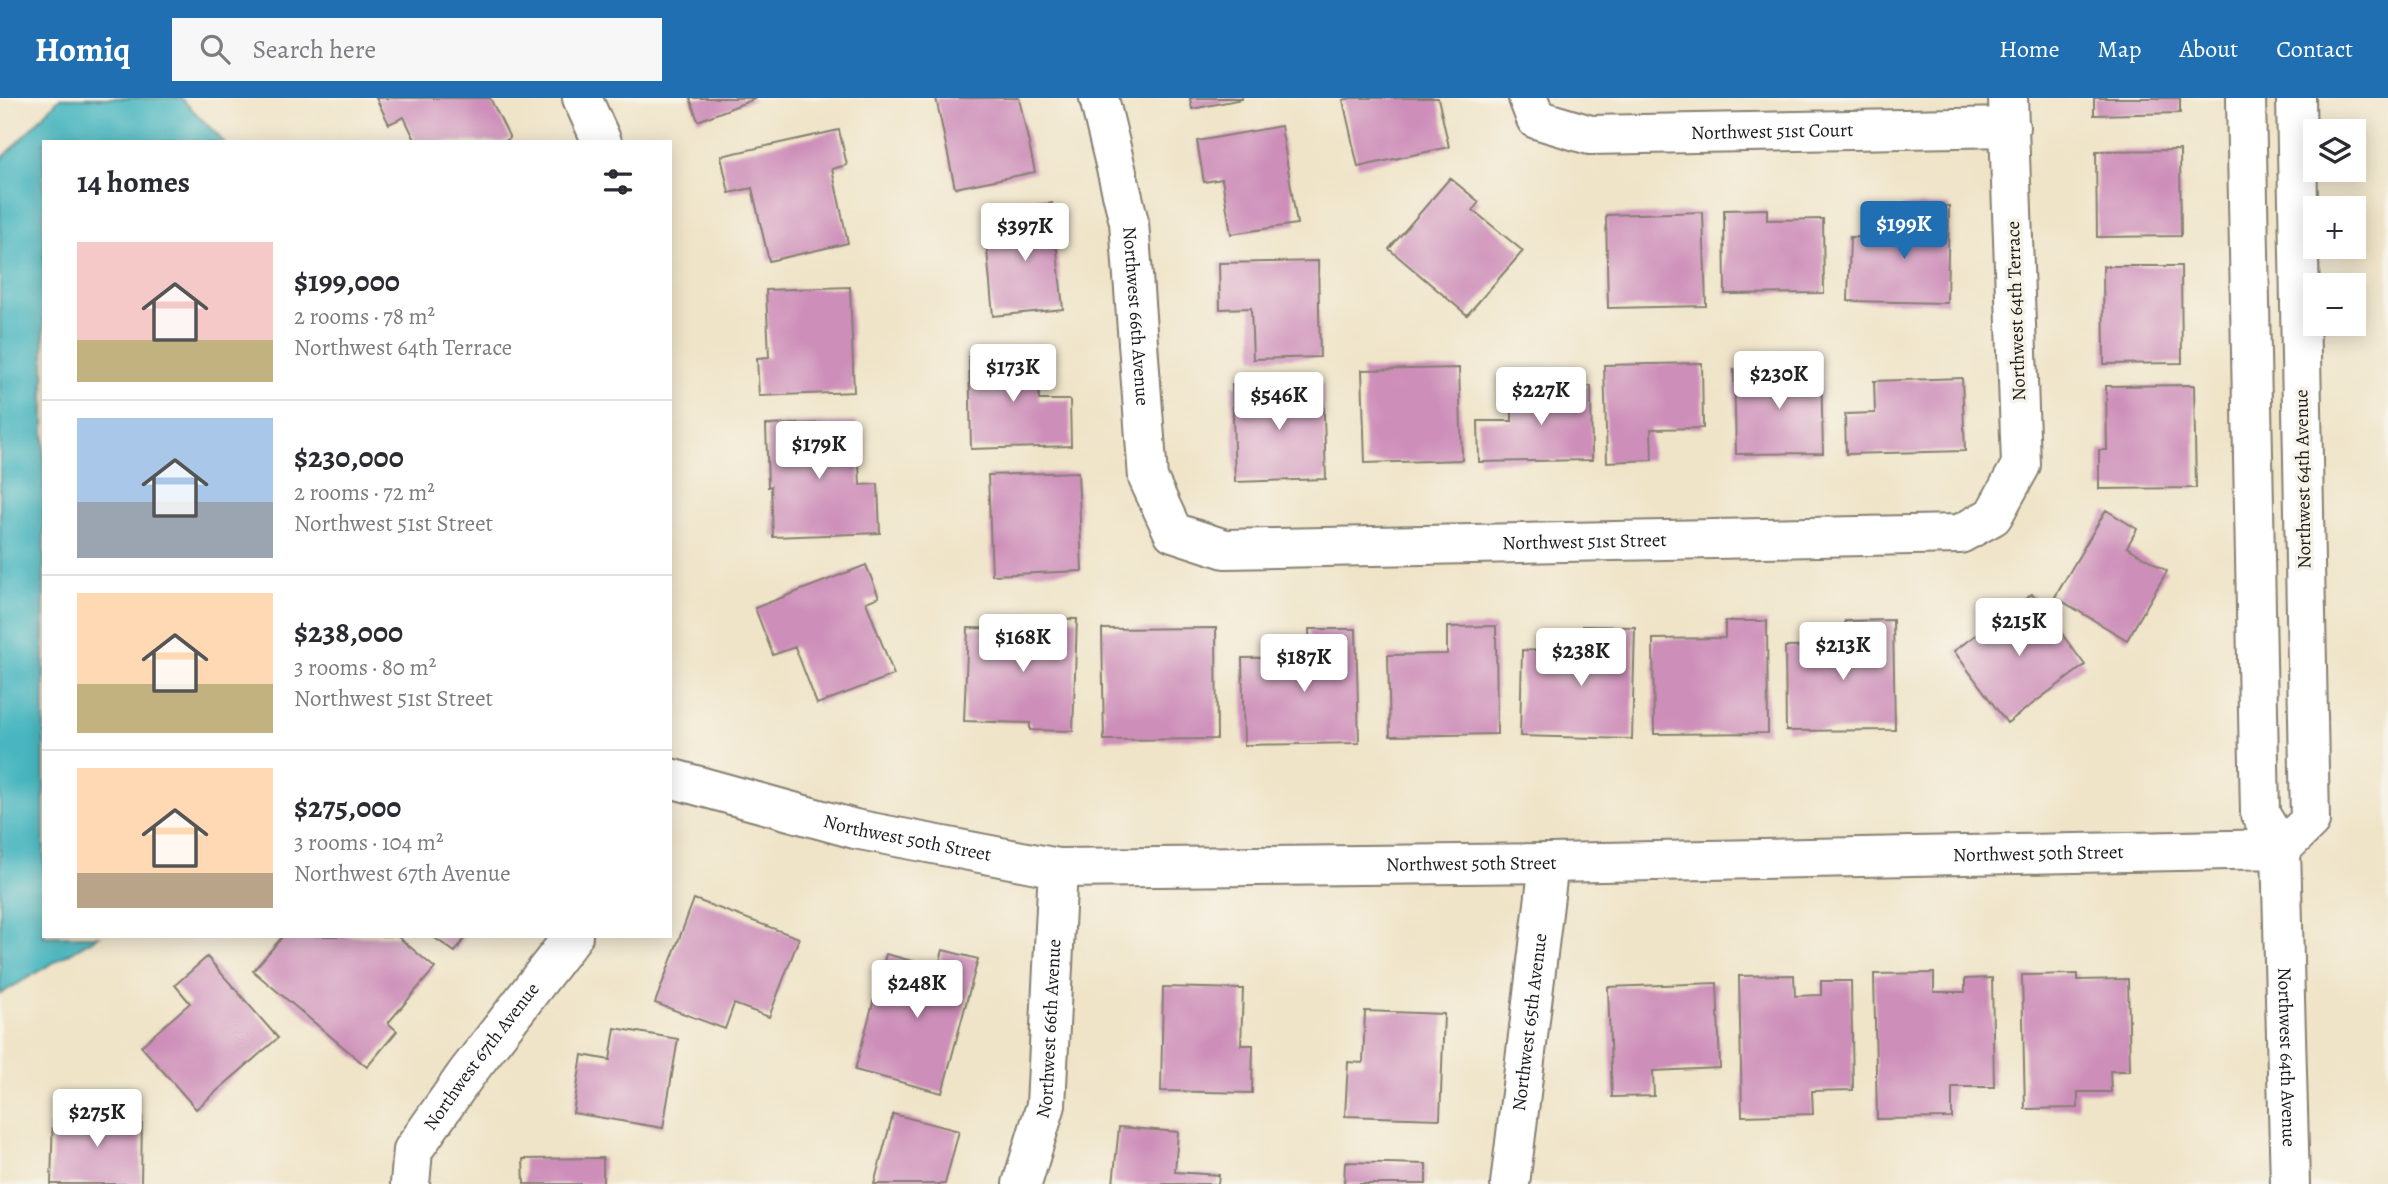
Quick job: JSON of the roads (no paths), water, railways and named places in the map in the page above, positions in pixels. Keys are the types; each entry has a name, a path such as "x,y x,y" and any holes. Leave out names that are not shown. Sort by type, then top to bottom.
{"street":[{"path":"582,98 601,140"},
{"name":"Northwest 66th Avenue","path":"1099,98 1129,222 1148,478 1173,532"},
{"name":"Northwest 64th Avenue","path":"2245,98 2260,814 2281,849 2290,1184"},
{"name":"Northwest 64th Avenue","path":"2281,849 2310,821 2296,98"},
{"name":"Northwest 51st Court","path":"1532,109 1590,135 2009,113"},
{"name":"Northwest 64th Terrace","path":"1993,516 2021,465 2009,113"},
{"name":"Northwest 51st Street","path":"1173,532 1225,549 1239,549 1960,534 1993,516"},
{"name":"Northwest 50th Street","path":"672,779 855,829 1058,869 2281,849"},
{"name":"Northwest 65th Avenue","path":"1510,1184 1549,863"},
{"name":"Northwest 66th Avenue","path":"1023,1184 1046,1105 1058,869"},
{"name":"Northwest 67th Avenue","path":"410,1184 413,1150 467,1073 571,938"}],"water":[{"path":"60,98 181,98 222,140 42,140 42,938 96,938 0,994 0,161"}]}
